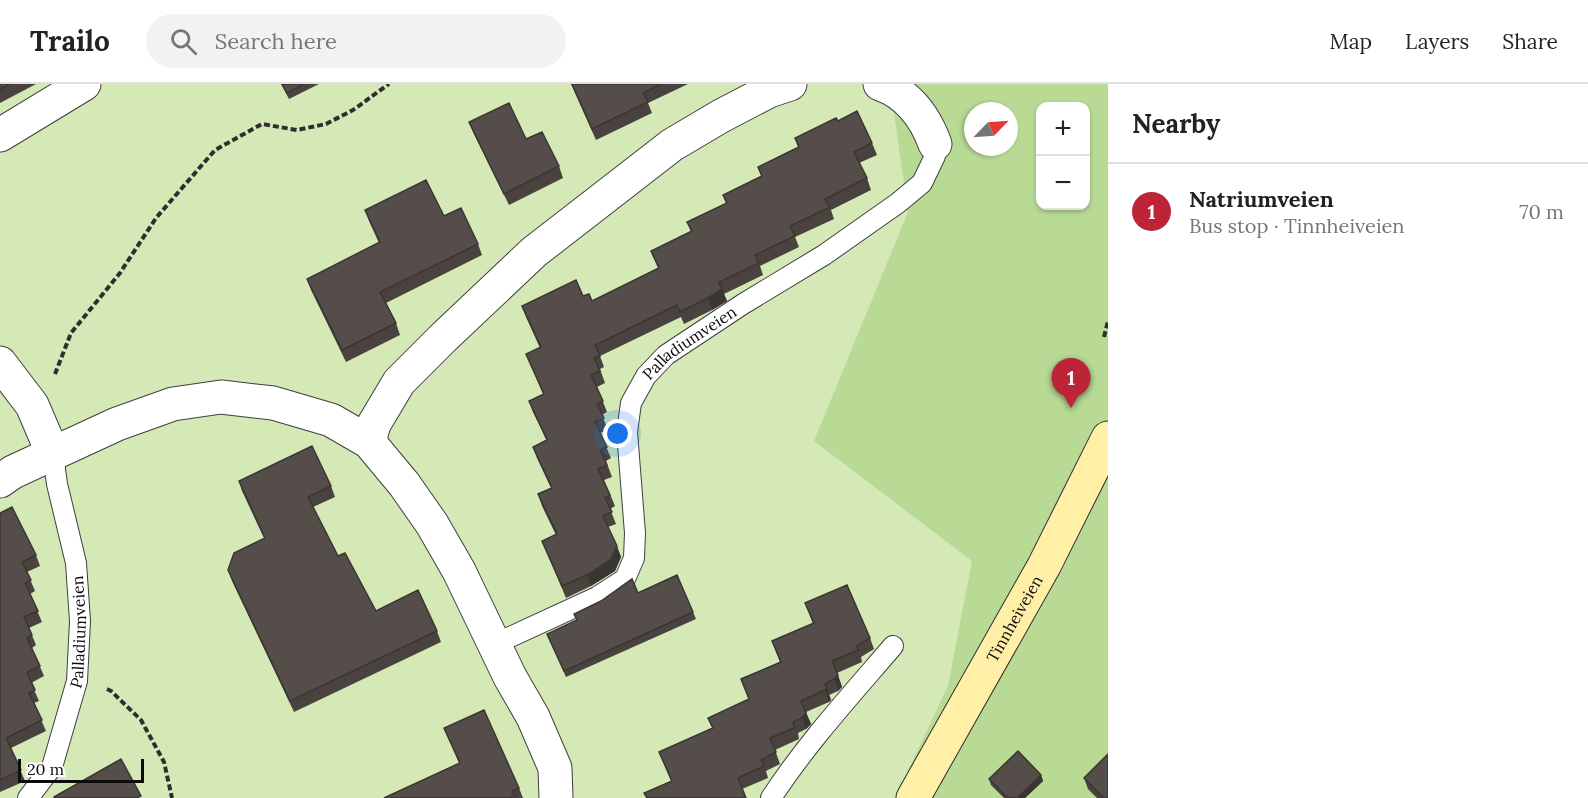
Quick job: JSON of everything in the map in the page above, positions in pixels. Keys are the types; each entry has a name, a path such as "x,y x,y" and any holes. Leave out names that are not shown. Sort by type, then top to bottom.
{"street":[{"path":"0,135 84,84"},
{"path":"369,442 374,424 399,382 534,252 672,145 769,91 790,84"},
{"name":"Palladiumveien","path":"880,84 912,103 927,124 935,144"},
{"path":"0,363 32,405 53,454"},
{"path":"0,480 117,424 173,404 221,397 273,403 332,420 369,442 404,484 432,524 459,571 510,677 533,717 555,768 556,798"},
{"name":"Tinnheiveien","path":"913,798 1044,566 1108,438"}],"lane":[{"name":"Palladiumveien","path":"495,644 597,597 625,579 634,558 635,533 627,432 631,403 646,376 666,355 743,304 824,255 898,203 922,183 935,156 935,144"},
{"name":"Palladiumveien","path":"28,798 52,767 77,681 80,621 76,563 57,484 53,454"},
{"path":"771,798 838,708 893,646"}],"path":[{"path":"32,405 51,385 71,333 120,273 156,218 215,150 262,124 297,130 326,124 353,110 389,84"},
{"path":"1104,337 1108,321"},
{"path":"77,681 111,691 141,720 164,762 172,798"}],"green space":[{"path":"0,84 1108,84 1108,798 0,798"},
{"path":"890,84 1108,84 1108,798 895,798 948,686 972,561 814,441 908,212"}],"building":[{"path":"0,84 10,84 0,89"},
{"path":"282,84 304,84 287,93"},
{"path":"572,84 661,84 643,93 648,102 592,129"},
{"path":"509,103 526,139 542,132 559,166 504,194 469,122"},
{"path":"857,111 872,143 854,152 867,178 825,199 830,207 790,226 795,236 755,255 759,263 719,282 722,289 708,298 680,312 677,305 595,345 600,356 594,358 600,371 591,375 603,401 597,404 604,418 595,422 607,447 600,450 607,465 598,469 610,495 605,498 612,512 603,516 617,546 611,559 587,575 562,586 542,541 557,534 538,494 552,488 533,447 547,440 529,401 544,394 526,354 541,347 522,306 576,280 583,296 589,294 592,301 659,268 651,251 692,231 687,222 727,203 723,195 762,176 758,167 799,147 795,138 836,118 838,121"},
{"path":"426,180 444,216 461,208 478,244 380,292 396,323 342,350 307,279 380,242 365,210"},
{"path":"312,446 331,486 308,497 338,556 345,553 376,611 418,590 437,631 290,701 228,570 234,553 265,538 239,481"},
{"path":"12,507 36,555 22,562 31,580 25,583 38,611 24,617 32,635 27,638 40,666 27,672 35,690 29,693 42,720 6,738 21,770 0,780 0,513"},
{"path":"677,575 693,612 564,671 547,634 577,620 574,614 601,601 632,579 638,593"},
{"path":"847,585 870,638 856,646 858,650 832,661 838,675 825,684 827,688 825,690 801,701 806,713 802,718 793,722 794,728 770,738 776,752 761,760 764,766 738,778 746,798 647,798 644,793 672,781 659,752 713,728 708,718 749,699 741,679 781,662 772,641 814,623 805,603"},
{"path":"484,710 519,788 512,791 515,796 510,798 384,798 460,763 444,728"},
{"path":"1018,751 1041,775 1017,798 1008,798 989,779"},
{"path":"1108,754 1108,798 1104,798 1084,778"},
{"path":"121,759 141,796 137,798 54,797"}],"place":[{"name":"Natriumveien","path":"1071,408"}]}
